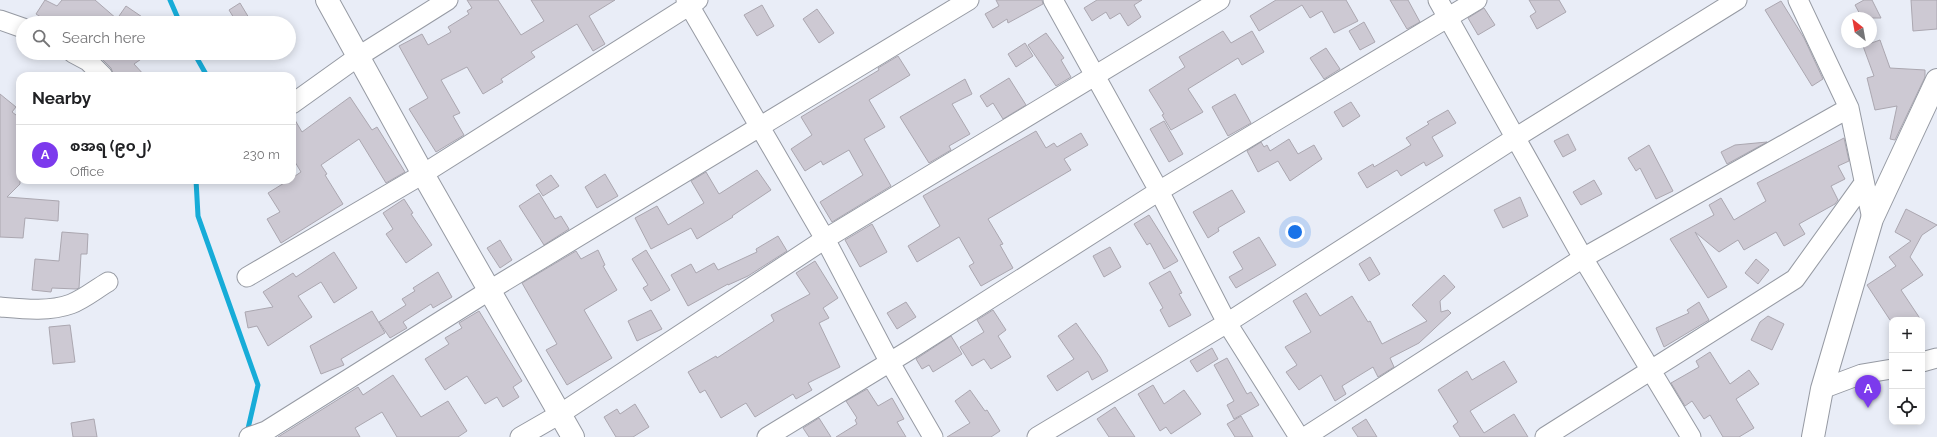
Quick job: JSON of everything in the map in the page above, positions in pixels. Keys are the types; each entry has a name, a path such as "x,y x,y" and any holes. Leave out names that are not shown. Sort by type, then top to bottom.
{"street":[{"path":"327,0 423,174 573,437"},
{"path":"296,101 359,56 448,0"},
{"path":"257,434 490,290 968,0"},
{"path":"1053,0 1159,192 1227,323 1299,437"},
{"path":"520,437 560,414 825,239 1220,0"},
{"path":"1438,0 1583,258 1691,437"},
{"path":"767,437 889,361 908,351 1159,192 1477,0"},
{"path":"1038,437 1227,323 1515,138 1737,0"},
{"path":"1798,0 1849,108 1872,219"},
{"path":"248,277 423,174 691,2 760,127 825,239 889,361 933,437"},
{"path":"0,20 16,26"},
{"path":"86,60 99,72"},
{"path":"1813,437 1822,389 1872,219 1937,80"},
{"path":"1305,437 1583,258 1849,108"},
{"path":"1545,437 1795,279 1864,183"},
{"path":"0,307 23,309 58,307 72,303 108,282"},
{"path":"1925,361 1937,358"},
{"path":"1822,389 1862,374 1889,370"}],"building":[{"path":"45,0 57,6 62,0 95,0 114,16 39,16 36,14"},
{"path":"467,0 498,0 521,35 544,21 531,0 615,0 589,16 605,44 593,51 577,24 531,52 535,57 501,79 503,82 483,94 467,67 441,80 460,113 453,116 464,135 436,152 409,109 428,98 399,46 422,34 428,45 451,32 448,27 469,14 467,11 472,8"},
{"path":"996,0 1042,0 1043,4 1008,23 1007,19 993,28 985,14 999,6"},
{"path":"1097,0 1142,0 1134,5 1141,17 1128,26 1120,13 1110,19 1106,12 1092,21 1084,8"},
{"path":"1276,0 1346,0 1358,21 1334,33 1322,11 1310,18 1302,5 1259,31 1250,16"},
{"path":"1390,0 1408,0 1420,22 1407,29"},
{"path":"1529,0 1559,0 1566,12 1537,29 1530,16 1536,12"},
{"path":"1864,0 1872,0 1881,18 1877,18 1877,12 1859,12 1855,5"},
{"path":"1911,0 1937,0 1937,29 1913,31"},
{"path":"1781,1 1804,38 1823,79 1812,86 1765,10"},
{"path":"240,3 248,16 233,16 229,10"},
{"path":"762,5 774,26 757,36 744,15"},
{"path":"126,6 141,16 119,16"},
{"path":"1484,8 1495,25 1478,35 1468,18"},
{"path":"817,9 834,33 819,43 803,19"},
{"path":"1364,22 1375,42 1360,50 1349,31"},
{"path":"1223,31 1231,43 1252,31 1264,52 1242,65 1238,58 1188,89 1203,112 1171,130 1162,115 1164,114 1149,90 1185,67 1179,57"},
{"path":"1046,33 1064,58 1061,60 1071,77 1056,86 1028,45"},
{"path":"1880,40 1890,68 1925,70 1925,77 1895,140 1890,139 1897,106 1875,110 1867,78 1874,76 1864,48 1877,48 1877,41"},
{"path":"1025,43 1033,56 1016,67 1008,54"},
{"path":"1326,48 1340,69 1324,79 1310,58"},
{"path":"898,56 910,75 869,100 885,127 864,139 891,186 832,222 820,202 863,175 849,150 823,165 821,161 805,171 791,149 812,135 801,117 879,70 878,68"},
{"path":"103,60 140,60 134,64 141,72 112,72 111,68"},
{"path":"1009,78 1026,105 1003,119 993,103 987,107 980,96"},
{"path":"965,79 972,94 952,104 970,134 949,146 951,150 929,163 900,117"},
{"path":"0,94 16,107 12,112 16,115 16,184 20,184 7,197 59,201 58,221 25,218 23,238 0,237"},
{"path":"1235,94 1251,123 1228,136 1212,107"},
{"path":"350,97 372,130 377,127 405,172 386,183 359,139 321,165 327,174 325,175 343,204 281,243 267,219 280,212 268,193 283,184 296,184 296,175 301,172 296,164 296,122 302,132"},
{"path":"1351,102 1360,116 1343,127 1334,112"},
{"path":"1448,110 1456,123 1432,137 1443,156 1426,166 1424,162 1401,176 1397,170 1367,188 1358,173 1373,164 1374,167 1411,145 1406,138 1429,124 1427,122"},
{"path":"1164,121 1183,154 1169,162 1150,129"},
{"path":"1036,131 1046,148 1054,143 1057,147 1081,133 1088,145 1064,159 1071,170 988,219 1003,244 1000,245 1013,268 981,286 969,266 974,263 959,237 917,262 908,246 940,226 923,196"},
{"path":"1568,134 1576,150 1563,157 1554,141"},
{"path":"1844,138 1849,161 1838,166 1845,179 1831,186 1838,200 1835,204 1799,224 1805,234 1784,246 1776,232 1744,250 1738,240 1719,252 1695,232 1727,287 1708,298 1670,239 1714,215 1709,205 1721,198 1734,220 1766,201 1757,183"},
{"path":"1289,139 1298,154 1314,145 1322,159 1290,181 1278,161 1258,172 1247,151 1261,142 1264,147 1267,145 1270,151"},
{"path":"1767,142 1727,164 1721,152 1735,145"},
{"path":"1649,145 1673,191 1656,199 1640,168 1636,171 1628,158"},
{"path":"757,170 771,190 732,216 733,217 697,239 691,228 651,249 635,218 657,206 668,225 704,203 691,181 706,172 719,194"},
{"path":"605,174 618,196 597,208 585,187"},
{"path":"551,175 559,186 543,196 536,185"},
{"path":"1594,180 1602,194 1581,205 1573,192"},
{"path":"1232,190 1245,212 1218,228 1219,231 1208,238 1193,212"},
{"path":"539,193 555,219 561,216 569,229 544,245 519,206"},
{"path":"1520,197 1528,216 1503,228 1494,210"},
{"path":"404,199 413,213 411,214 432,245 406,263 386,234 393,229 383,213"},
{"path":"1906,209 1937,225 1922,235 1910,257 1923,275 1901,290 1919,317 1889,317 1889,318 1867,285 1896,266 1889,257 1911,241 1895,232"},
{"path":"1149,215 1178,261 1164,269 1150,243 1147,245 1134,224"},
{"path":"872,224 887,252 860,267 845,240"},
{"path":"62,232 88,234 87,254 81,254 79,288 52,288 51,292 32,290 35,259 59,261"},
{"path":"778,236 787,251 748,276 728,284 688,306 671,275 691,264 696,273 714,263 718,270 757,252 756,249"},
{"path":"1259,237 1276,265 1236,288 1229,277 1243,269 1233,252"},
{"path":"500,240 512,260 500,268 487,248"},
{"path":"1110,247 1121,267 1104,277 1093,256"},
{"path":"598,250 605,265 603,266 617,290 584,310 612,358 567,385 546,350 557,344 522,283 576,251 581,259"},
{"path":"646,250 670,290 651,301 643,288 648,285 632,259"},
{"path":"334,252 357,288 334,303 321,282 298,296 312,317 268,346 257,326 248,328 245,312 273,307 263,292 293,273 296,277"},
{"path":"1370,257 1380,274 1369,281 1359,264"},
{"path":"1756,259 1769,270 1758,284 1745,273"},
{"path":"815,261 838,298 823,308 829,318 819,323 840,367 808,383 812,390 796,399 793,394 755,417 746,403 721,418 705,390 700,393 688,372 716,356 717,358 774,321 771,315 810,294 796,273"},
{"path":"1170,271 1182,293 1179,294 1191,315 1169,327 1160,310 1163,308 1149,283"},
{"path":"438,272 452,297 433,308 431,304 403,322 407,328 390,338 379,322 406,305 402,299 415,291 413,288"},
{"path":"1444,275 1455,287 1440,301 1441,312 1448,310 1451,313 1419,343 1390,358 1394,367 1378,377 1373,367 1342,386 1346,394 1335,401 1321,375 1299,390 1286,372 1297,365 1285,347 1311,332 1293,301 1306,293 1320,316 1352,296 1368,322 1370,321 1382,344 1427,321 1412,305"},
{"path":"906,302 916,317 897,329 887,313"},
{"path":"1699,302 1709,320 1664,347 1656,328 1689,313 1687,310"},
{"path":"651,310 662,329 637,341 628,321"},
{"path":"993,310 1006,330 998,336 1011,357 991,369 984,359 972,366 960,347 984,332 977,320"},
{"path":"372,311 385,333 341,359 344,365 321,374 310,346"},
{"path":"479,311 522,381 513,387 519,397 503,407 497,397 485,404 467,376 445,390 425,359 449,344 445,338 462,328 459,323"},
{"path":"1768,316 1784,324 1772,350 1751,340 1760,322"},
{"path":"1076,323 1108,371 1092,380 1088,371 1057,391 1047,376 1074,359 1058,336"},
{"path":"70,325 75,362 53,364 49,327"},
{"path":"951,336 962,354 933,372 929,365 922,369 916,359"},
{"path":"1212,348 1218,359 1197,372 1190,361"},
{"path":"1710,352 1730,384 1749,370 1759,384 1736,399 1754,428 1739,437 1723,437 1710,415 1704,419 1692,401 1685,406 1671,383 1699,367 1696,361"},
{"path":"1227,358 1247,394 1251,392 1259,405 1234,419 1227,405 1234,401 1214,365"},
{"path":"1504,361 1517,382 1470,411 1484,433 1514,414 1528,437 1460,437 1453,426 1458,422 1438,390 1467,371 1472,380"},
{"path":"393,375 421,417 448,401 467,431 458,437 397,437 382,412 355,428 360,437 278,437 358,387 363,395"},
{"path":"1153,385 1164,404 1184,390 1201,414 1171,434 1166,427 1160,431 1138,394"},
{"path":"867,389 878,406 892,398 904,419 897,422 906,437 836,437 857,424 855,420 857,418 846,401"},
{"path":"970,390 985,411 987,410 1000,431 991,437 947,437 970,423 955,401"},
{"path":"635,404 649,427 633,437 616,437 604,417 617,409 620,414"},
{"path":"1115,407 1135,437 1109,437 1097,419"},
{"path":"1241,416 1253,437 1235,437 1227,424"},
{"path":"819,418 831,437 809,437 803,428"},
{"path":"94,419 97,437 73,437 71,423"},
{"path":"1366,419 1377,437 1358,437 1352,428"}],"waterway":[{"path":"170,0 177,16"},
{"path":"198,60 205,72"},
{"path":"196,184 198,216 258,385 247,433"}],"place":[{"name":"စအရ (၉၀၂)","path":"1868,408"}]}
